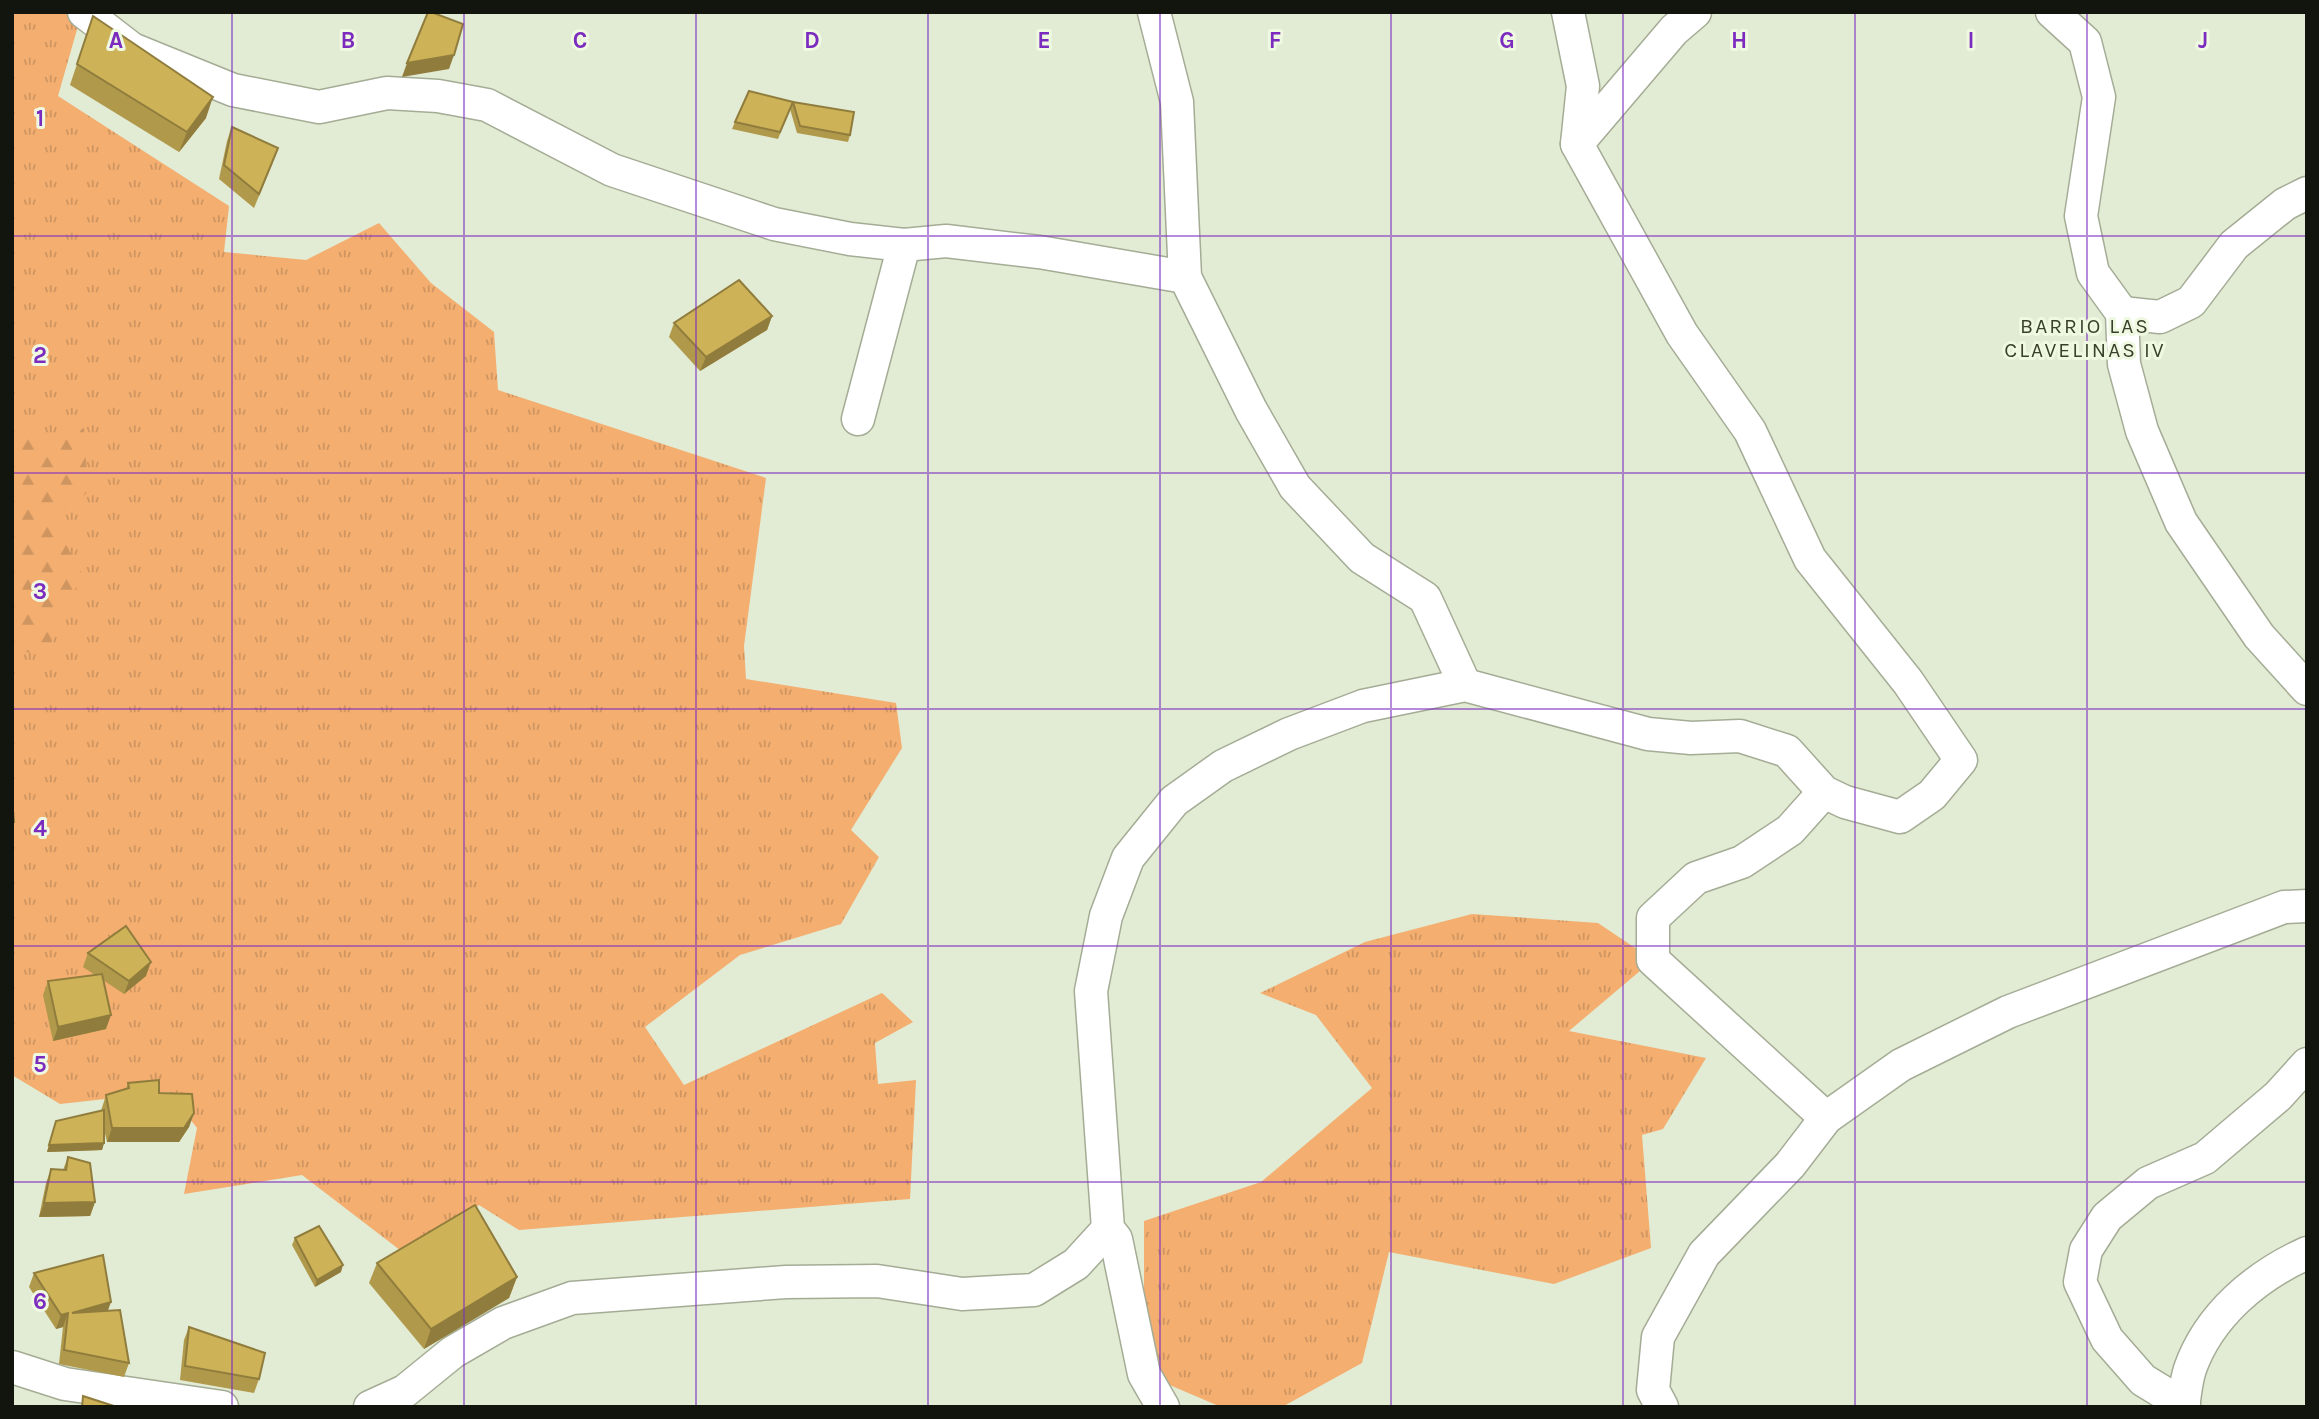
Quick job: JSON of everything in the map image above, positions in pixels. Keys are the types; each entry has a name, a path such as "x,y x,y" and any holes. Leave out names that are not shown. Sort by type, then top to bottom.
{"street":[{"path":"84,12 132,49 233,90 319,107 387,93 438,96 487,105 612,170 774,224 850,239 904,245 946,241 1039,252 1185,277"},
{"path":"1154,12 1177,102 1185,277 1251,410 1295,487 1362,558 1425,598 1465,685"},
{"path":"1163,1407 1144,1374 1116,1239 1108,1228 1091,991 1106,916 1128,858 1174,801 1223,766 1290,734 1363,706 1465,685 1648,734 1691,738 1740,736 1787,751 1824,792 1845,802 1900,817 1932,795 1961,760 1908,682 1810,559 1750,431 1682,334 1577,144 1583,86 1568,12"},
{"path":"1577,144 1674,30 1695,12"},
{"path":"2052,12 2085,42 2099,97 2081,216 2093,273 2122,313 2124,364 2142,431 2181,522 2259,636 2307,689"},
{"path":"2122,313 2160,317 2190,302 2234,246 2285,204 2307,193"},
{"path":"858,419 904,245"},
{"path":"1824,792 1790,830 1742,863 1696,878 1653,918 1653,960 1826,1118"},
{"path":"1662,1407 1653,1390 1658,1337 1704,1254 1790,1165 1826,1118 1901,1065 2008,1012 2261,915 2284,907 2307,906"},
{"path":"2307,1064 2278,1096 2205,1157 2148,1183 2107,1217 2086,1250 2080,1282 2092,1313 2107,1339 2143,1380 2183,1406 2190,1369 2219,1315 2276,1267 2307,1253"},
{"path":"370,1407 405,1391 453,1352 502,1323 572,1298 786,1282 877,1281 962,1294 1034,1290 1076,1264 1108,1228"},
{"path":"12,1367 65,1384 222,1407"}],"green space":[{"path":"12,12 82,12 58,96 229,206 224,252 306,260 379,223 431,283 494,332 498,390 766,478 744,646 746,679 896,703 902,748 851,830 879,857 841,924 740,955 645,1027 684,1085 882,993 913,1022 875,1043 878,1084 916,1080 910,1199 519,1230 479,1205 409,1257 302,1175 184,1194 197,1128 169,1092 60,1104 12,1075"},
{"path":"12,420 48,440 84,428 88,492 53,521 85,579 75,589 46,653 19,652 12,643"},
{"path":"1472,914 1598,923 1653,960 1569,1031 1706,1058 1663,1129 1642,1135 1651,1248 1554,1284 1389,1252 1362,1363 1282,1407 1221,1407 1144,1374 1144,1221 1261,1182 1372,1088 1316,1015 1260,993 1365,942"}],"building":[{"path":"428,12 463,24 454,55 407,63"},
{"path":"93,16 213,97 187,132 77,64"},
{"path":"749,91 793,102 780,132 735,122"},
{"path":"793,102 854,112 850,135 800,126"},
{"path":"232,127 278,148 259,194 224,165"},
{"path":"739,280 772,316 706,357 674,323"},
{"path":"126,926 151,962 129,981 88,953"},
{"path":"102,974 111,1015 58,1027 48,981"},
{"path":"159,1080 159,1093 192,1094 194,1113 184,1128 112,1128 106,1095 129,1088 128,1083"},
{"path":"104,1110 104,1143 49,1145 56,1121"},
{"path":"68,1157 90,1163 95,1202 44,1203 51,1169 66,1170"},
{"path":"475,1205 517,1277 431,1329 377,1263"},
{"path":"319,1226 343,1265 317,1280 295,1238"},
{"path":"103,1255 111,1302 72,1313 120,1310 129,1363 64,1350 68,1313 61,1315 34,1273"},
{"path":"189,1327 265,1353 259,1379 185,1366"},
{"path":"83,1396 117,1407 82,1407"}],"district":[{"name":"BARRIO LAS CLAVELINAS IV","path":"2085,338"}]}
